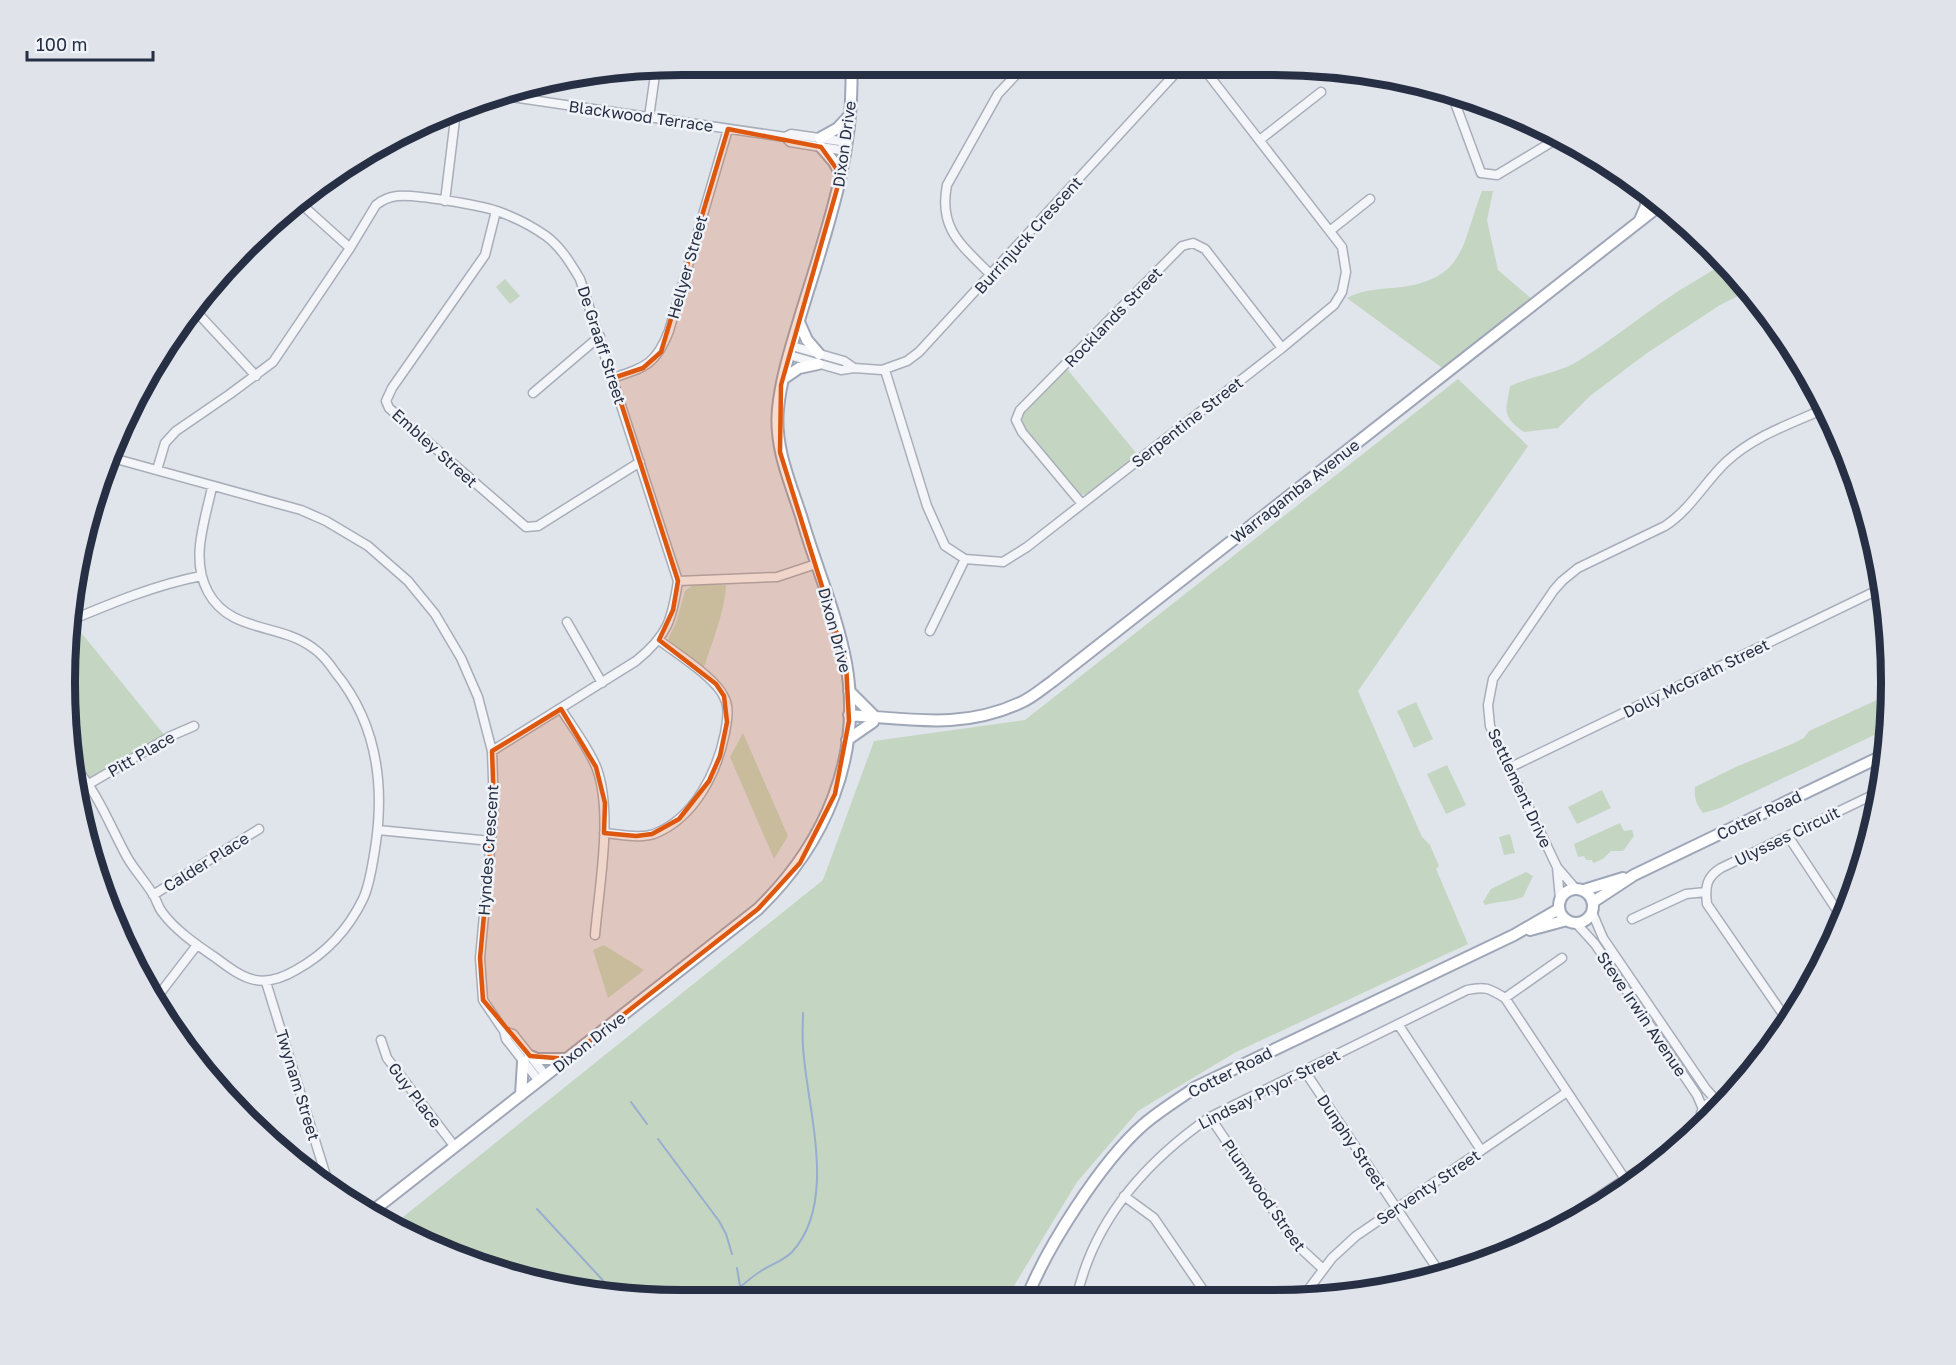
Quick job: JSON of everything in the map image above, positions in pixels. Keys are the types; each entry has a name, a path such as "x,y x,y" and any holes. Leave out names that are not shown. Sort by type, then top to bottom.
{"main road":[{"name":"Dixon Drive","path":"377,1208 758,909 781,887 800,863 822,824 841,774 847,740 849,691 842,646 780,452 777,418 790,351 835,203 847,147 851,75"},
{"path":"841,175 820,143 850,115"},
{"path":"1640,220 1646,203"},
{"name":"Warragamba Avenue","path":"849,718 904,718 908,721 961,720 991,714 1024,701 1053,681 1654,210"},
{"path":"783,379 799,368 819,359 799,322"},
{"path":"847,740 873,719 849,691"},
{"name":"Cotter Road","path":"1580,889 1634,875 1876,759"},
{"name":"Cotter Road","path":"1593,907 1634,875"},
{"path":"1580,889 1588,893 1593,907 1586,920 1571,921 1560,904 1566,892 1580,889"},
{"name":"Cotter Road","path":"1031,1290 1047,1255 1096,1180 1143,1125 1162,1111 1196,1088 1245,1063 1514,935 1560,904"},
{"name":"Cotter Road","path":"1514,935 1571,921"},
{"path":"521,1095 526,1059 567,1059"}],"street":[{"path":"991,275 952,235 944,201 947,185 998,94 1014,75"},
{"name":"Burrinjuck Crescent","path":"790,351 870,370 885,370 907,361 919,352 991,275 1173,75"},
{"name":"Serpentine Street","path":"965,559 1003,562 1027,547 1282,348 1334,305 1342,292 1346,272 1342,247 1210,75"},
{"path":"649,117 655,76"},
{"path":"1261,139 1321,92"},
{"name":"Blackwood Terrace","path":"518,98 785,137 792,134 820,143 847,147"},
{"path":"1455,103 1481,173 1497,175 1551,143"},
{"path":"446,201 455,119"},
{"name":"Hellyer Street","path":"613,378 643,368 661,352 728,129"},
{"name":"De Graaff Street","path":"157,470 165,443 176,430 266,369 284,348 376,205 383,200 399,196 446,201 496,211 526,224 547,237 557,246 580,279 678,581 673,610 667,628 659,640 636,661 492,751"},
{"path":"1331,230 1370,199"},
{"path":"305,207 350,248"},
{"name":"Embley Street","path":"496,211 485,255 392,388 386,401 389,408 526,527 538,526 640,462"},
{"name":"Rocklands Street","path":"1082,504 1022,432 1016,420 1020,410 1182,246 1193,243 1205,249 1282,348"},
{"path":"199,315 256,376"},
{"path":"533,393 600,336"},
{"path":"885,370 927,506 945,546 965,559 930,632"},
{"name":"Settlement Drive","path":"1580,889 1557,867 1490,726 1488,705 1490,688 1498,669 1562,580 1578,568 1678,518 1712,476 1750,443 1817,412"},
{"name":"Hyndes Crescent","path":"117,459 301,510 326,521 368,546 408,581 435,614 461,658 478,697 492,751 494,807 480,958 483,1000 504,1031 513,1034 526,1059 542,1078"},
{"path":"83,776 89,784 137,874 153,895 160,910 197,945 238,975 266,982 282,977 316,957 348,924 363,898 370,880 378,830 380,792 377,760 366,724 346,685 313,647 294,638 238,621 228,615 213,600 201,576 199,558 212,487"},
{"path":"678,581 777,577 816,564"},
{"path":"79,617 147,590 201,576"},
{"name":"Dolly McGrath Street","path":"1509,768 1874,592"},
{"path":"567,622 602,683"},
{"path":"604,833 636,836 652,834 679,819 709,781 720,756 727,722 724,696 716,684 659,640"},
{"path":"561,709 589,753 598,773 604,803 604,833 594,935"},
{"name":"Pitt Place","path":"89,784 171,735 194,726"},
{"name":"Ulysses Circuit","path":"1706,892 1707,882 1712,873 1870,796"},
{"name":"Calder Place","path":"153,895 259,829"},
{"path":"378,830 491,840"},
{"path":"1788,836 1837,910"},
{"name":"Settlement Drive","path":"1557,867 1560,904"},
{"path":"1632,919 1686,894 1706,892 1707,904 1783,1014"},
{"name":"Steve Irwin Avenue","path":"1593,907 1603,938 1706,1089 1717,1097"},
{"name":"Steve Irwin Avenue","path":"1571,921 1595,944 1693,1088 1701,1114"},
{"path":"160,993 197,945"},
{"path":"1562,958 1505,998 1624,1178"},
{"name":"Twynam Street","path":"266,982 325,1173"},
{"name":"Lindsay Pryor Street","path":"1079,1290 1088,1260 1104,1227 1124,1196 1151,1164 1179,1138 1210,1117 1467,990 1482,987 1493,990 1505,998"},
{"path":"1398,1024 1481,1150"},
{"name":"Guy Place","path":"381,1040 387,1058 455,1147"},
{"name":"Dunphy Street","path":"1304,1070 1436,1267"},
{"name":"Serventy Street","path":"1308,1289 1323,1269 1356,1236 1568,1092"},
{"name":"Plumwood Street","path":"1210,1117 1296,1244 1323,1269"},
{"path":"1124,1196 1154,1218 1201,1290"}],"highlighted area":[{"path":"728,129 821,147 841,175 781,385 780,452 846,663 849,721 835,794 800,863 758,909 567,1059 530,1056 483,1000 480,958 494,807 492,751 561,709 596,767 605,803 604,833 636,836 652,834 679,819 709,781 720,756 727,722 724,696 716,684 659,640 673,610 678,581 613,378 643,368 661,352"}],"green space":[{"path":"1482,191 1493,191 1487,220 1498,270 1533,300 1445,370 1347,298 1366,291 1423,282 1439,275 1451,266 1465,241"},
{"path":"1717,268 1740,295 1720,305 1647,353 1590,396 1558,428 1524,432 1508,417 1510,386 1575,363"},
{"path":"505,279 520,296 510,304 496,287"},
{"path":"1067,369 1137,454 1087,494 1080,495 1023,425 1022,418 1024,411"},
{"path":"1458,379 1528,446 1358,691 1422,837 1430,845 1439,866 1436,869 1468,944 1236,1052 1138,1111 1077,1182 1011,1290 682,1290 603,1285 525,1269 487,1258 450,1244 400,1220 823,880 874,741 1025,720"},
{"path":"693,585 726,585 721,616 704,668 668,639 676,623 685,591"},
{"path":"77,628 166,737 90,781 82,773 76,722"},
{"path":"1881,698 1879,733 1720,808 1703,813 1695,798 1695,787 1792,744 1804,738 1809,731"},
{"path":"1416,702 1433,739 1414,748 1397,711"},
{"path":"743,733 788,836 774,859 730,757"},
{"path":"1447,765 1466,805 1446,814 1427,774"},
{"path":"1602,790 1611,808 1577,824 1568,807"},
{"path":"1620,823 1624,831 1632,830 1634,836 1623,851 1611,851 1603,859 1593,863 1592,860 1586,860 1584,856 1578,857 1574,844"},
{"path":"1510,834 1515,853 1504,855 1499,837"},
{"path":"1526,872 1533,876 1523,897 1485,905 1483,902 1491,889"},
{"path":"604,945 644,970 608,998 593,950"}],"waterway":[{"path":"737,1290 756,1274 792,1252 806,1231 814,1207 817,1180 816,1152 805,1070 803,1013"},
{"path":"631,1102 647,1124"},
{"path":"658,1139 719,1221 732,1254"},
{"path":"537,1209 608,1285"},
{"path":"737,1268 740,1286"}]}
